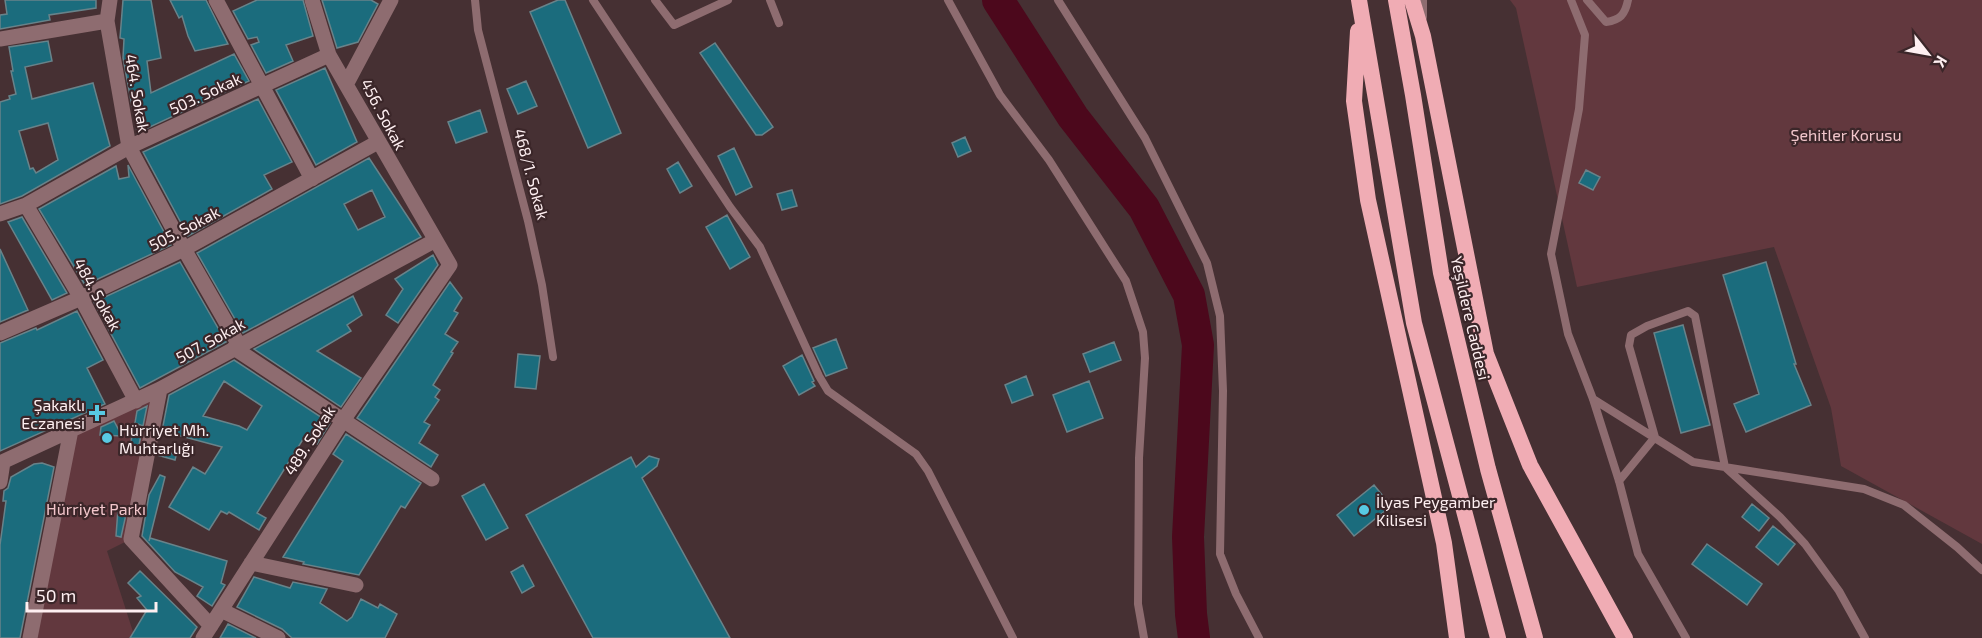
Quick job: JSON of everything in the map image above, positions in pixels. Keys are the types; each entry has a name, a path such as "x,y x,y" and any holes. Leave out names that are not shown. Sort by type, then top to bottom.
{"highway":[{"name":"Yeşildere Caddesi","path":"1395,0 1413,95 1441,273 1488,470 1535,638"},
{"path":"1412,0 1423,36 1486,354 1530,465 1625,638"},
{"path":"1360,2 1354,101 1368,200 1444,543 1457,638"},
{"path":"1360,2 1414,323 1498,638"}],"street":[{"name":"464. Sokak","path":"110,0 107,21 129,147 236,346"},
{"path":"216,0 312,178"},
{"name":"456. Sokak","path":"312,0 329,55 450,265"},
{"path":"347,83 391,0"},
{"path":"0,39 107,21"},
{"name":"503. Sokak","path":"0,214 27,206 129,147 329,55"},
{"name":"505. Sokak","path":"0,333 184,249 378,142"},
{"name":"484. Sokak","path":"27,206 81,298 136,401"},
{"name":"507. Sokak","path":"1,463 160,389 434,240"},
{"name":"489. Sokak","path":"207,632 344,419 450,265"},
{"path":"236,346 432,479"},
{"path":"160,389 131,539 207,632"},
{"path":"30,638 71,430"},
{"path":"0,482 1,463"},
{"path":"251,563 356,585"},
{"path":"221,610 278,638"}],"lane":[{"name":"468/1. Sokak","path":"475,0 478,30 528,220 542,285 553,357"},
{"path":"593,0 730,207 760,247 819,376 828,390 916,454 928,471 1012,638"},
{"path":"655,0 674,25 728,0"},
{"path":"770,0 779,23"},
{"path":"948,0 1000,95 1049,160 1126,281 1134,301 1143,332 1145,358 1139,458 1138,604 1144,638"},
{"path":"1058,0 1145,138 1207,263 1220,316 1223,403 1220,554 1236,594 1258,638"},
{"path":"1423,0 1423,36"},
{"path":"1571,0 1585,35 1579,109 1551,254 1568,334 1593,399 1619,481 1638,554 1686,638"},
{"path":"1587,0 1606,22 1618,21 1624,15 1628,0"},
{"path":"1655,437 1629,346 1631,335 1647,326 1688,311 1695,316 1725,467 1780,517 1805,544 1839,591 1865,638"},
{"path":"1593,399 1693,462 1864,489 1904,505 1982,570"},
{"path":"1619,481 1655,437"}],"green space":[{"name":"Şehitler Korusu","path":"1510,0 1982,0 1982,544 1841,466 1831,408 1774,247 1577,287 1516,8"},
{"name":"Hürriyet Parkı","path":"160,389 131,539 107,551 135,638 29,638 71,430"}],"building":[{"path":"5,0 96,0 96,8 49,15 50,20 0,29 0,15 7,14"},
{"path":"123,0 151,0 161,58 147,61 151,93 234,54 249,81 137,133 134,106 132,106 123,58 124,39 120,38"},
{"path":"170,0 206,0 228,44 195,51 182,16 179,18"},
{"path":"257,0 303,0 313,36 286,45 293,61 266,73 251,45 259,42 257,37 248,39 233,11"},
{"path":"322,0 371,0 378,4 358,42 337,48"},
{"path":"558,0 565,0 621,133 588,148 530,12"},
{"path":"48,41 52,61 25,67 32,99 93,83 110,146 22,196 0,204 0,102 16,94 9,47","holes":["48,123 58,160 36,173 33,168 30,169 19,131"]},
{"path":"715,43 773,127 762,135 756,135 700,53"},
{"path":"325,68 357,142 316,165 276,90"},
{"path":"526,81 537,106 518,114 507,89"},
{"path":"258,99 292,162 264,175 272,189 188,236 143,152"},
{"path":"480,110 487,132 456,143 448,122"},
{"path":"965,137 971,151 958,157 952,143"},
{"path":"734,148 752,187 736,195 718,156"},
{"path":"369,158 421,237 243,333 197,253","holes":["372,190 385,217 358,230 344,204"]},
{"path":"678,162 692,186 680,193 667,169"},
{"path":"128,165 171,245 85,285 39,209 116,166 119,179 129,177"},
{"path":"1586,170 1600,177 1593,190 1579,183"},
{"path":"792,190 797,206 782,210 777,194"},
{"path":"727,215 750,257 730,269 706,227"},
{"path":"22,217 67,293 52,300 8,222"},
{"path":"0,249 28,310 0,322"},
{"path":"433,255 438,265 398,323 386,315 403,289 395,279"},
{"path":"180,262 226,342 140,388 94,302"},
{"path":"1766,262 1796,364 1794,364 1811,405 1746,432 1734,404 1759,394 1723,275"},
{"path":"450,282 462,298 454,311 458,313 445,334 458,342 433,385 440,390 435,397 439,400 424,422 430,425 419,443 438,455 431,467 357,418"},
{"path":"353,296 362,315 347,325 351,331 317,351 361,378 341,407 254,349"},
{"path":"77,311 103,360 87,368 105,404 0,451 0,343 36,328 37,330"},
{"path":"1683,325 1710,425 1681,433 1654,333"},
{"path":"836,339 847,368 826,376 813,348"},
{"path":"1114,342 1121,360 1090,372 1083,354"},
{"path":"518,354 540,356 536,389 515,387"},
{"path":"802,355 815,386 799,395 783,366"},
{"path":"234,360 330,423 317,444 305,436 257,513 266,518 259,530 229,512 227,514 221,511 209,530 169,507 193,467 205,474 222,447 162,431 169,395","holes":["224,381 262,406 247,430 203,416"]},
{"path":"1026,376 1033,395 1012,403 1005,385"},
{"path":"1089,381 1103,418 1067,432 1053,395"},
{"path":"147,406 143,426 135,423 137,411"},
{"path":"114,421 122,436 100,435 101,427"},
{"path":"133,430 141,435 138,450 130,448"},
{"path":"346,434 421,483 405,508 401,506 359,575 303,564 304,562 283,557 343,461 333,454"},
{"path":"159,446 176,456 175,460 157,455"},
{"path":"649,456 659,459 657,466 642,478 730,638 593,638 526,515 631,457 636,467"},
{"path":"42,463 54,467 20,638 0,638 0,545 6,501 3,501 4,491 8,488 11,477 34,464"},
{"path":"160,475 165,477 149,541 150,538 227,561 221,583 225,585 212,606 197,596 203,587 175,572 142,536 149,495"},
{"path":"484,484 508,528 486,540 462,496"},
{"name":"İlyas Peygamber Kilisesi","path":"1374,485 1391,506 1354,536 1337,515"},
{"path":"1752,504 1769,518 1759,531 1742,517"},
{"path":"118,509 127,510 121,537 116,536"},
{"path":"1773,526 1795,544 1778,565 1756,547"},
{"path":"1707,544 1762,584 1747,605 1692,564"},
{"path":"523,565 534,586 522,593 511,572"},
{"path":"140,571 197,627 190,638 130,638 147,610 137,598 141,596 128,583"},
{"path":"254,577 290,588 293,582 327,589 320,603 347,621 352,617 361,599 378,608 380,604 397,614 385,638 292,638 282,629 237,607"},
{"path":"228,624 256,638 220,638"}],"waterway":[{"path":"998,0 1073,117 1144,208 1189,295 1198,345 1188,537 1194,638"}],"place":[{"name":"Şakaklı Eczanesi","path":"97,413"},
{"name":"Hürriyet Mh. Muhtarlığı","path":"107,438"},
{"name":"İlyas Peygamber Kilisesi","path":"1364,510"}]}
